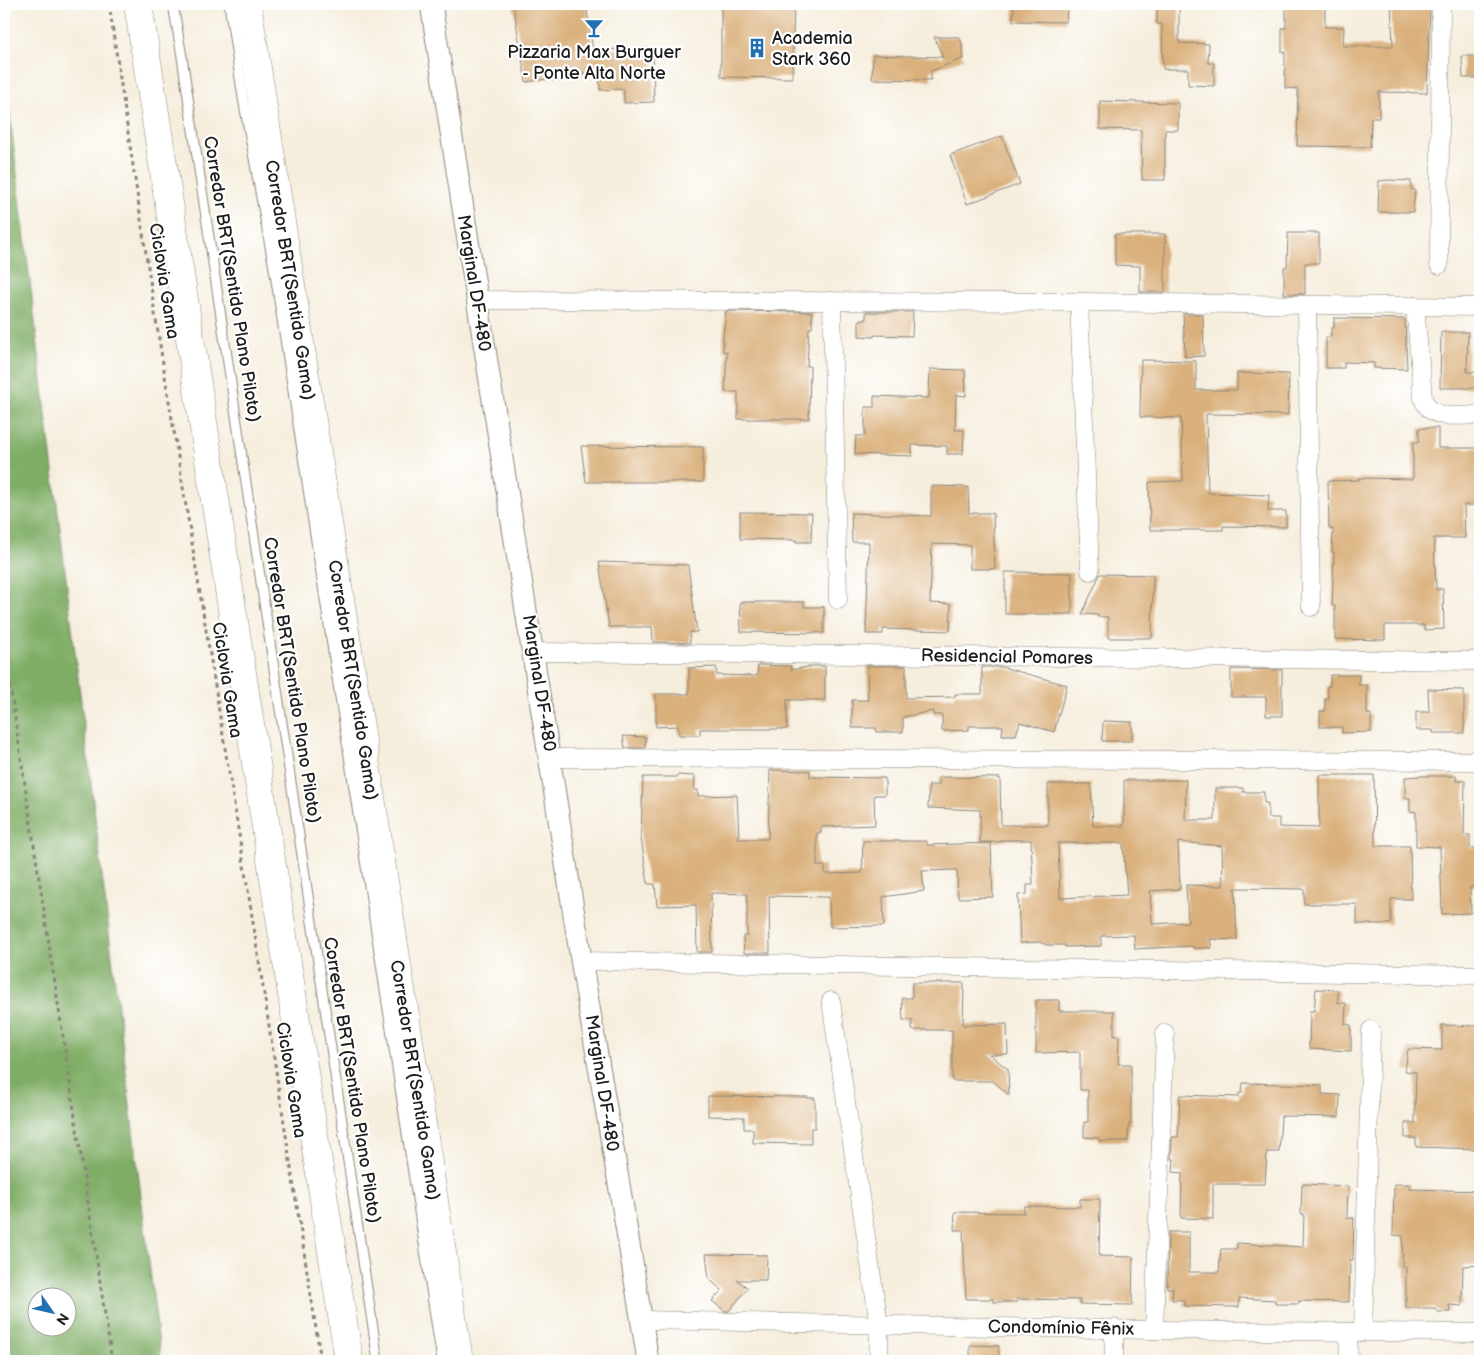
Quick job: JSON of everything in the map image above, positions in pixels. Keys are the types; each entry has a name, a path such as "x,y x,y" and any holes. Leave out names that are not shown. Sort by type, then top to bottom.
{"main road":[{"path":"138,4 349,1361"},
{"path":"247,4 459,1361"}],"street":[{"path":"252,36 261,4"},
{"name":"Marginal DF-480","path":"432,4 476,300 648,1361"},
{"path":"1439,265 1442,4"},
{"path":"476,300 1079,302 1480,307"},
{"path":"832,301 838,600"},
{"path":"1079,302 1090,571"},
{"path":"1307,305 1311,607"},
{"path":"1415,306 1423,398 1426,407 1431,412 1442,415 1480,416"},
{"name":"Residencial Pomares","path":"534,652 1480,661"},
{"path":"551,758 1480,761"},
{"path":"582,961 1480,975"},
{"path":"831,1001 879,1325 879,1361"},
{"path":"1349,1361 1356,1332 1372,1030"},
{"path":"1154,1330 1165,1033"},
{"name":"Condomínio Fênix","path":"642,1320 1154,1330 1480,1333"},
{"path":"1114,1328 1114,1361"}],"lane":[{"name":"Corredor BRT(Sentido Plano Piloto)","path":"173,4 187,86 378,1361"},
{"name":"Corredor BRT(Sentido Gama)","path":"229,4 243,98 275,274 442,1361"}],"path":[{"name":"Ciclovia Gama","path":"109,4 155,314 321,1361"},
{"path":"4,646 112,1361"}],"green space":[{"path":"4,67 161,1361 4,1361"}],"building":[{"path":"513,4 586,4 593,50 653,48 654,102 624,103 624,89 600,90 599,71 526,82"},
{"name":"Academia Stark 360","path":"721,4 794,4 792,78 721,77"},
{"path":"1014,4 1067,4 1066,22 1013,21"},
{"path":"1157,4 1179,4 1179,43 1209,44 1208,63 1214,63 1214,86 1188,85 1188,69 1163,69 1162,24 1157,24"},
{"path":"1286,4 1325,4 1325,27 1344,27 1343,46 1393,46 1391,4 1430,4 1427,93 1379,92 1379,118 1371,118 1370,147 1297,146 1298,89 1285,88 1285,52 1282,52 1282,28 1286,28"},
{"path":"934,37 959,37 962,43 962,57 965,58 931,71 931,80 872,79 873,55 943,57"},
{"path":"1462,56 1480,56 1480,78 1463,78"},
{"path":"1100,101 1178,103 1178,130 1165,130 1165,180 1142,180 1141,130 1100,129"},
{"path":"1002,136 1020,184 967,204 950,155"},
{"path":"1379,181 1411,181 1411,189 1415,190 1413,212 1378,212"},
{"path":"1288,233 1319,233 1319,263 1305,263 1305,294 1284,294 1284,267 1287,267"},
{"path":"1115,234 1165,234 1165,292 1140,292 1140,266 1115,265"},
{"path":"726,311 812,312 812,328 809,328 807,366 810,366 809,419 738,419 738,392 725,392 727,352 723,351 723,337"},
{"path":"866,312 913,312 912,336 859,336 859,320 866,320"},
{"path":"1183,314 1203,314 1204,356 1185,357"},
{"path":"1334,318 1405,319 1407,369 1374,368 1374,363 1344,362 1344,368 1326,368 1326,337 1331,337 1331,328 1334,328"},
{"path":"1441,332 1468,332 1467,372 1480,372 1480,388 1440,388"},
{"path":"1141,360 1196,361 1196,390 1237,390 1237,373 1289,374 1288,415 1206,414 1208,493 1269,495 1268,511 1286,511 1286,527 1223,526 1223,530 1150,530 1149,482 1183,481 1181,418 1140,417"},
{"path":"930,369 965,370 966,396 956,395 955,430 964,430 963,454 947,454 947,446 912,445 912,456 855,454 856,436 865,436 865,407 874,407 874,396 929,398"},
{"path":"1419,428 1438,428 1438,448 1480,448 1480,505 1464,505 1465,538 1434,538 1436,589 1443,589 1444,629 1424,630 1424,625 1385,625 1385,640 1335,639 1335,606 1332,606 1333,529 1329,529 1328,481 1359,480 1358,478 1413,479 1413,442 1419,442"},
{"path":"581,446 703,447 703,482 586,482"},
{"path":"931,486 968,487 969,513 993,513 995,569 970,569 970,545 932,544 930,603 951,604 950,631 883,629 883,634 866,634 869,542 852,542 851,513 931,516"},
{"path":"740,512 812,513 811,542 740,539"},
{"path":"599,562 688,565 697,632 690,632 690,643 653,642 652,627 609,627"},
{"path":"1005,572 1072,573 1072,614 1005,614"},
{"path":"1100,574 1153,575 1152,638 1108,638 1108,617 1082,614"},
{"path":"740,602 804,602 804,607 824,607 824,633 741,632"},
{"path":"758,665 791,666 791,670 825,666 825,700 787,700 787,729 700,729 700,735 679,735 678,726 656,727 656,694 689,694 689,668 716,667 717,675 757,676"},
{"path":"867,666 906,666 906,698 955,697 955,694 982,694 982,667 1002,667 1067,685 1054,732 1020,722 1016,735 1002,735 1003,726 969,726 969,730 942,731 942,715 933,715 933,711 903,717 903,732 877,732 876,728 852,728 852,700 868,700"},
{"path":"1231,669 1282,670 1282,716 1266,716 1266,697 1231,697"},
{"path":"1330,675 1359,675 1359,685 1367,685 1367,714 1371,714 1371,732 1342,733 1342,727 1320,727 1320,711 1325,711 1325,699 1328,699 1327,686 1330,686"},
{"path":"1428,689 1464,690 1464,733 1433,733 1433,730 1416,730 1416,712 1429,712"},
{"path":"1103,721 1132,722 1132,741 1102,741"},
{"path":"623,736 646,737 645,748 625,748"},
{"path":"770,770 810,771 810,777 885,778 885,795 874,795 875,825 821,827 821,833 817,833 817,866 825,866 825,874 862,873 863,841 927,841 927,845 991,843 993,897 958,898 957,870 922,871 924,891 883,897 884,926 830,927 829,897 769,896 770,953 744,953 743,936 747,936 747,894 711,893 712,952 697,952 696,905 657,906 655,884 648,884 641,838 643,777 695,776 694,790 698,790 698,796 737,795 739,839 768,839"},
{"path":"1319,775 1374,775 1375,846 1410,846 1411,899 1391,899 1391,924 1357,924 1357,904 1304,904 1304,889 1235,888 1237,940 1210,939 1212,948 1193,948 1193,946 1135,949 1134,935 1101,936 1101,946 1065,947 1065,945 1047,945 1039,942 1020,943 1018,895 1027,894 1027,885 1033,885 1031,840 980,842 980,810 928,808 929,785 939,785 939,777 1000,778 1001,825 1048,825 1048,784 1091,784 1093,826 1124,826 1124,780 1186,780 1185,820 1215,820 1215,788 1243,788 1243,792 1264,792 1264,803 1268,803 1268,818 1279,818 1279,827 1319,828","holes":["1178,842 1222,846 1223,886 1186,885 1188,922 1152,924 1150,891 1180,889","1058,843 1123,843 1127,895 1060,898"]},
{"path":"1456,776 1456,781 1465,781 1464,835 1470,835 1470,848 1480,848 1480,886 1470,887 1471,913 1442,914 1440,847 1416,846 1416,812 1410,811 1410,798 1405,798 1405,777"},
{"path":"912,983 964,983 963,1025 1007,1024 1008,1054 989,1054 1008,1069 1009,1095 993,1081 952,1081 952,1030 912,1030 912,1020 903,1020 902,998 912,998"},
{"path":"1316,989 1338,990 1338,1003 1346,1003 1345,1024 1351,1025 1351,1051 1309,1049 1310,1011 1314,1011"},
{"path":"1036,1000 1059,1000 1059,1011 1114,1011 1114,1036 1119,1036 1118,1064 1131,1064 1131,1124 1129,1124 1128,1141 1099,1141 1099,1138 1084,1137 1084,1122 1088,1122 1088,1090 1080,1090 1080,1052 1036,1053"},
{"path":"1442,1025 1480,1026 1480,1149 1416,1147 1416,1138 1405,1138 1405,1123 1415,1123 1416,1072 1405,1071 1408,1049 1442,1050"},
{"path":"1243,1083 1322,1085 1322,1094 1340,1095 1339,1117 1281,1116 1279,1152 1267,1152 1265,1184 1213,1184 1213,1219 1181,1218 1182,1173 1173,1172 1174,1159 1171,1159 1172,1137 1178,1137 1180,1095 1239,1097 1239,1093 1242,1093"},
{"path":"708,1096 815,1098 815,1128 811,1128 811,1144 753,1143 753,1129 744,1129 744,1117 708,1116"},
{"path":"1302,1184 1348,1186 1347,1218 1354,1218 1349,1302 1299,1301 1299,1304 1275,1304 1275,1300 1239,1298 1239,1307 1184,1306 1184,1300 1172,1300 1173,1288 1167,1288 1168,1232 1189,1232 1189,1272 1219,1272 1221,1249 1237,1249 1237,1243 1303,1247 1304,1214 1301,1214"},
{"path":"1394,1184 1410,1184 1410,1189 1480,1191 1480,1265 1463,1266 1462,1306 1449,1305 1450,1312 1438,1312 1434,1308 1406,1308 1406,1267 1402,1267 1403,1236 1393,1235"},
{"path":"1080,1199 1100,1199 1099,1256 1133,1257 1132,1305 1080,1304 1080,1300 1017,1299 1017,1302 993,1302 993,1299 966,1299 963,1230 954,1230 955,1212 1024,1213 1024,1206 1080,1207"},
{"path":"706,1254 767,1255 766,1280 737,1280 748,1288 729,1311 725,1311 712,1301 722,1290 709,1279"},
{"path":"970,1345 999,1346 999,1361 970,1361"}],"place":[{"name":"Pizzaria Max Burguer - Ponte Alta Norte","path":"594,28"},
{"name":"Academia Stark 360","path":"757,48"}]}
